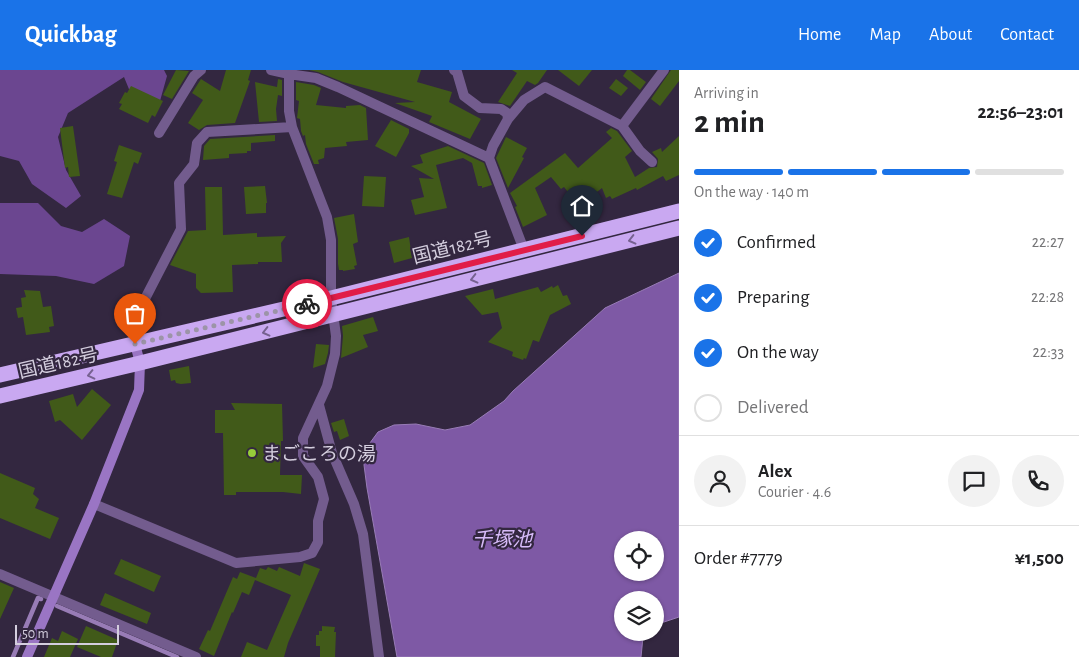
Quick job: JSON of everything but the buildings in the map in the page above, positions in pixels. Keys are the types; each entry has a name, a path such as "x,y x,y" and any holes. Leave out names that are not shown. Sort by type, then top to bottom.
{"highway":[{"name":"国道182号","path":"0,375 331,298 679,211"},
{"name":"国道182号","path":"0,396 140,363 679,228"}],"street":[{"path":"159,133 194,76 201,70"},
{"path":"271,70 316,78 489,158"},
{"path":"454,70 457,72 464,96 480,108 501,109 507,113 508,119"},
{"path":"622,126 664,70"},
{"path":"94,504 236,563 300,557 312,552 318,542 318,521 324,499 318,477 303,456 303,438 327,386 335,354 336,336 331,298 331,240 327,217 292,127 289,111 289,72"},
{"path":"524,250 489,158 493,146 508,119 524,100 545,87 622,126 640,151 652,162"},
{"path":"27,657 94,504 139,390 140,363 132,324 181,229 179,183 194,164 197,143 207,132 292,127"},
{"path":"319,405 332,453 354,504 363,534 380,657"},
{"path":"0,574 196,657"}],"shaded area":[{"path":"0,70 164,70 167,76 160,101 131,94 124,77 68,113 58,137 66,170 81,196 66,208 32,184 19,161 0,156"},
{"path":"0,203 38,203 61,226 82,232 104,219 130,236 124,266 94,284 56,276 0,274"}],"water":[{"name":"千塚池","path":"679,273 679,617 664,622 664,591 614,591 614,641 643,641 641,657 397,657 367,488 364,465 367,447 378,432 394,425 416,424 445,430 470,425 504,401 605,308"}],"waterway":[{"path":"13,657 38,598 41,599"},
{"path":"57,606 177,657"}],"way so far":[{"path":"135,344 307,304"}],"place":[{"name":"まごころの湯","path":"252,453"}],"route":[{"path":"307,304 582,236"}]}
